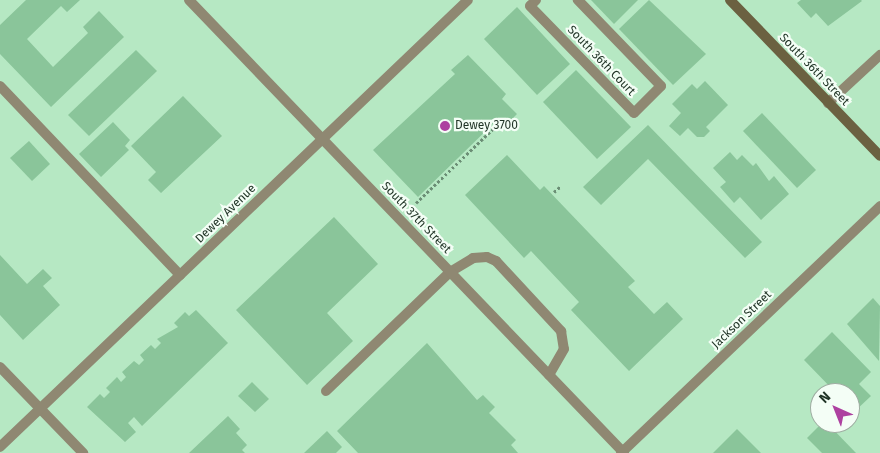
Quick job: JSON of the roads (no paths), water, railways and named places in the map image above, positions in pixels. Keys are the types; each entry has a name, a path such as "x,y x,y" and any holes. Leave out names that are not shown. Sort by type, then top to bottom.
{"street":[{"name":"South 37th Street","path":"189,0 622,452"},
{"name":"Dewey Avenue","path":"0,447 468,0"},
{"name":"South 36th Court","path":"536,0 530,6 634,113 661,86 578,0"},
{"name":"South 36th Street","path":"730,0 880,156"},
{"path":"828,103 880,55"},
{"path":"0,86 180,275"},
{"name":"Jackson Street","path":"622,452 880,206"},
{"path":"326,391 450,272 473,258 496,261 564,338 562,355 548,375"},
{"path":"0,366 83,453"}],"place":[{"name":"Dewey 3700","path":"445,126"}]}
